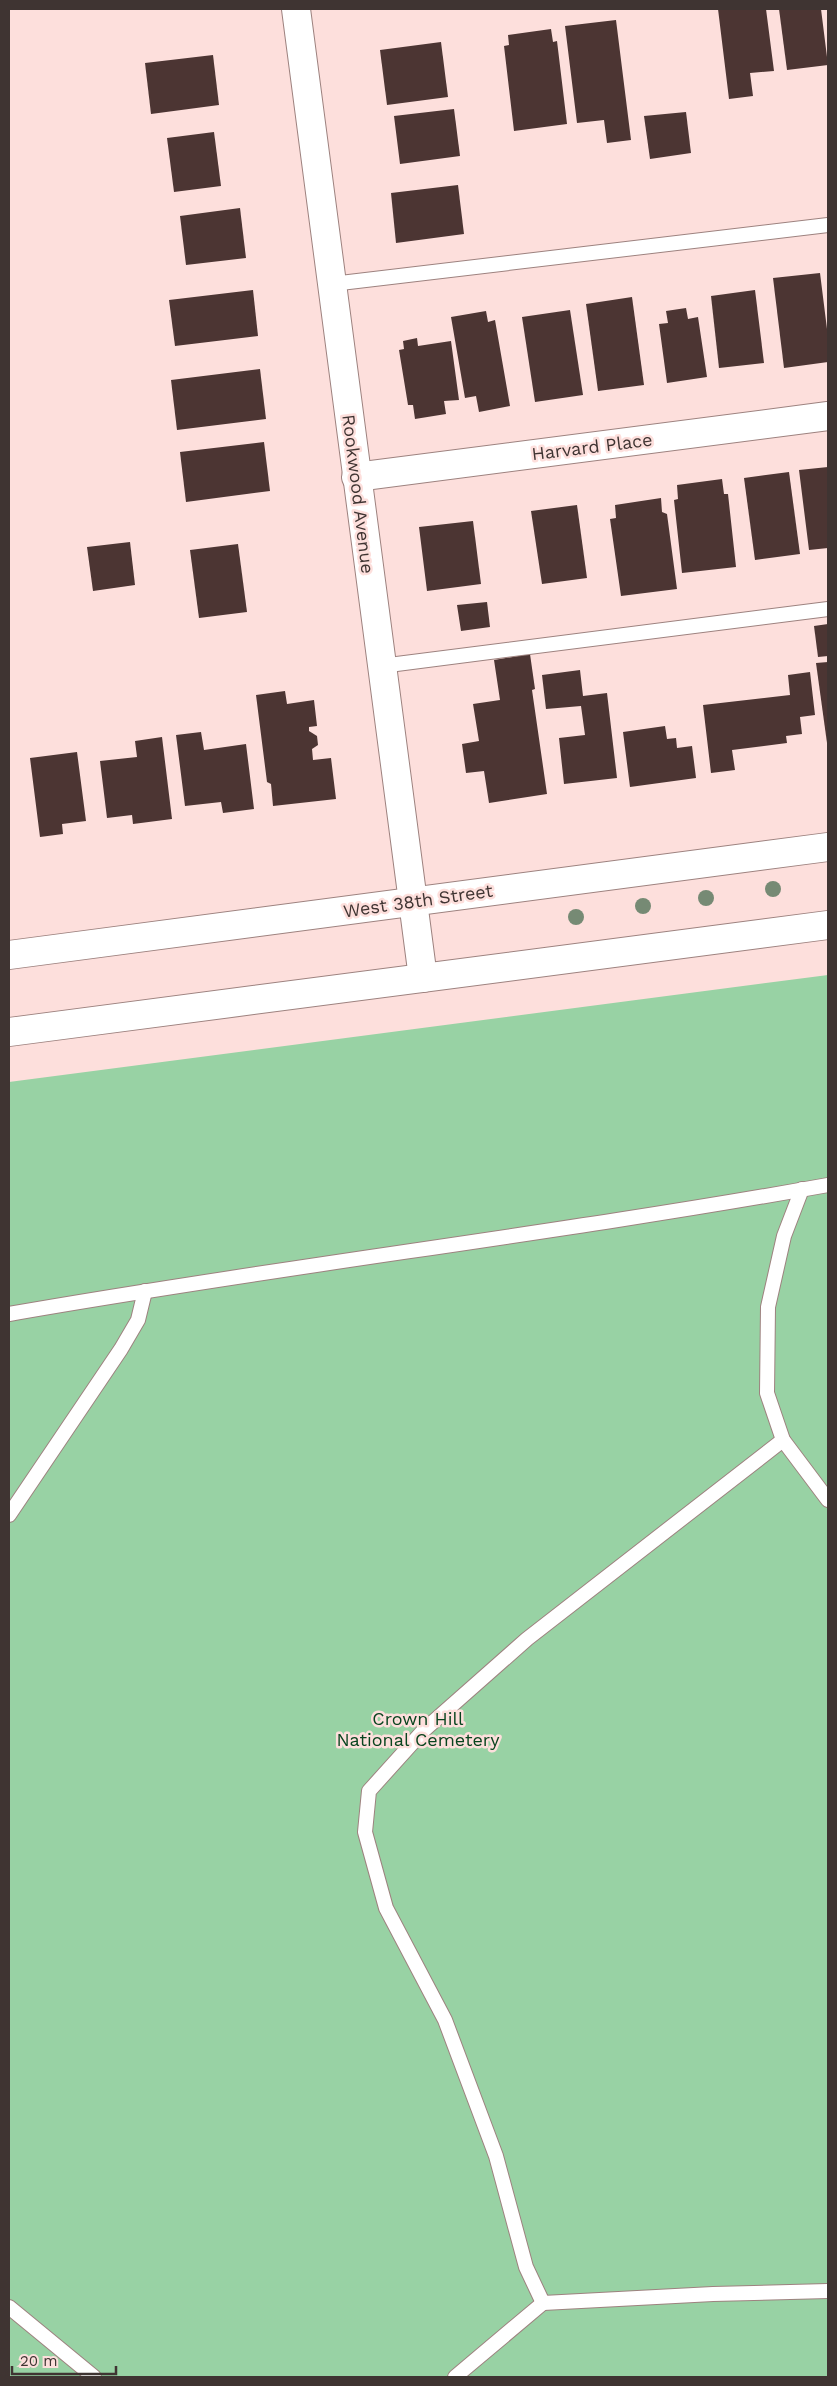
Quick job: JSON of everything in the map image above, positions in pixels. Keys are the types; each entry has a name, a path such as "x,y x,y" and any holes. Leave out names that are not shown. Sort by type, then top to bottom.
{"main road":[{"name":"Rookwood Avenue","path":"296,9 423,978"},
{"name":"Harvard Place","path":"356,477 828,416"},
{"name":"West 38th Street","path":"9,955 828,847"},
{"path":"9,1032 828,924"}],"lane":[{"path":"332,284 828,225"},
{"path":"381,666 828,609"},
{"path":"9,1314 145,1291 610,1222 828,1184"},
{"path":"802,1189 784,1236 768,1307 767,1393 783,1440 828,1500"},
{"path":"9,1515 138,1320 145,1291"},
{"path":"543,2303 526,2267 496,2156 445,2020 386,1908 365,1832 369,1791 424,1730 527,1639 783,1440"},
{"path":"455,2377 543,2303 713,2294 828,2291"},
{"path":"9,2307 94,2377"}],"green space":[{"name":"Crown Hill National Cemetery","path":"828,975 828,2377 9,2377 9,1082"}],"building":[{"path":"718,9 766,9 774,71 750,73 753,96 729,99"},
{"path":"779,9 821,9 828,65 787,70"},
{"path":"616,20 631,140 607,143 604,120 577,123 565,26"},
{"path":"551,29 553,42 557,41 567,124 514,131 504,46 509,45 508,35"},
{"path":"441,42 448,97 387,105 380,50"},
{"path":"213,55 219,105 151,114 145,63"},
{"path":"454,109 460,156 400,164 394,116"},
{"path":"686,112 691,153 650,159 644,116"},
{"path":"214,132 221,186 174,192 167,138"},
{"path":"458,185 464,234 396,243 391,193"},
{"path":"240,208 246,258 186,265 180,216"},
{"path":"820,273 828,337 828,362 784,368 773,278"},
{"path":"253,290 258,336 175,346 169,300"},
{"path":"755,290 764,363 719,368 711,296"},
{"path":"632,297 644,385 598,391 586,304"},
{"path":"686,308 688,319 698,317 707,377 667,383 659,324 668,323 666,311"},
{"path":"570,310 583,395 535,402 522,317"},
{"path":"486,311 488,322 495,320 510,406 479,412 476,396 465,398 451,317"},
{"path":"417,338 418,346 451,341 459,400 444,401 446,414 415,419 413,405 408,405 399,350 404,349 403,341"},
{"path":"260,369 266,419 177,430 171,380"},
{"path":"264,442 270,491 186,502 180,452"},
{"path":"828,467 828,548 809,550 799,470"},
{"path":"789,472 800,554 755,560 744,478"},
{"path":"722,479 724,494 728,494 736,567 682,573 674,500 678,499 677,485"},
{"path":"661,498 662,512 667,514 677,589 621,596 610,519 616,518 615,505"},
{"path":"577,505 587,578 542,584 531,511"},
{"path":"473,521 481,584 427,591 419,527"},
{"path":"130,542 135,585 93,591 87,547"},
{"path":"238,544 247,612 199,618 190,550"},
{"path":"487,602 490,627 461,631 457,605"},
{"path":"828,624 828,656 818,657 814,626"},
{"path":"530,654 535,689 532,690 547,794 489,803 484,771 466,773 462,744 479,741 473,704 500,700 494,660"},
{"path":"828,662 828,743 827,743 816,663"},
{"path":"580,670 583,696 607,693 617,778 564,784 559,738 585,735 581,706 546,709 542,675"},
{"path":"810,672 815,715 800,717 802,734 786,736 787,743 732,750 735,770 711,773 703,705 790,695 788,675"},
{"path":"285,691 287,704 314,700 317,726 309,727 309,731 317,736 318,745 312,749 313,760 331,758 336,799 273,806 271,784 267,782 256,695"},
{"path":"665,726 667,739 676,738 677,748 692,746 696,778 630,787 623,732"},
{"path":"201,732 204,750 246,744 254,809 223,813 221,802 185,806 176,735"},
{"path":"162,737 172,819 133,824 132,815 107,818 100,761 137,757 135,741"},
{"path":"77,752 86,821 62,824 63,834 40,837 30,758"}]}
